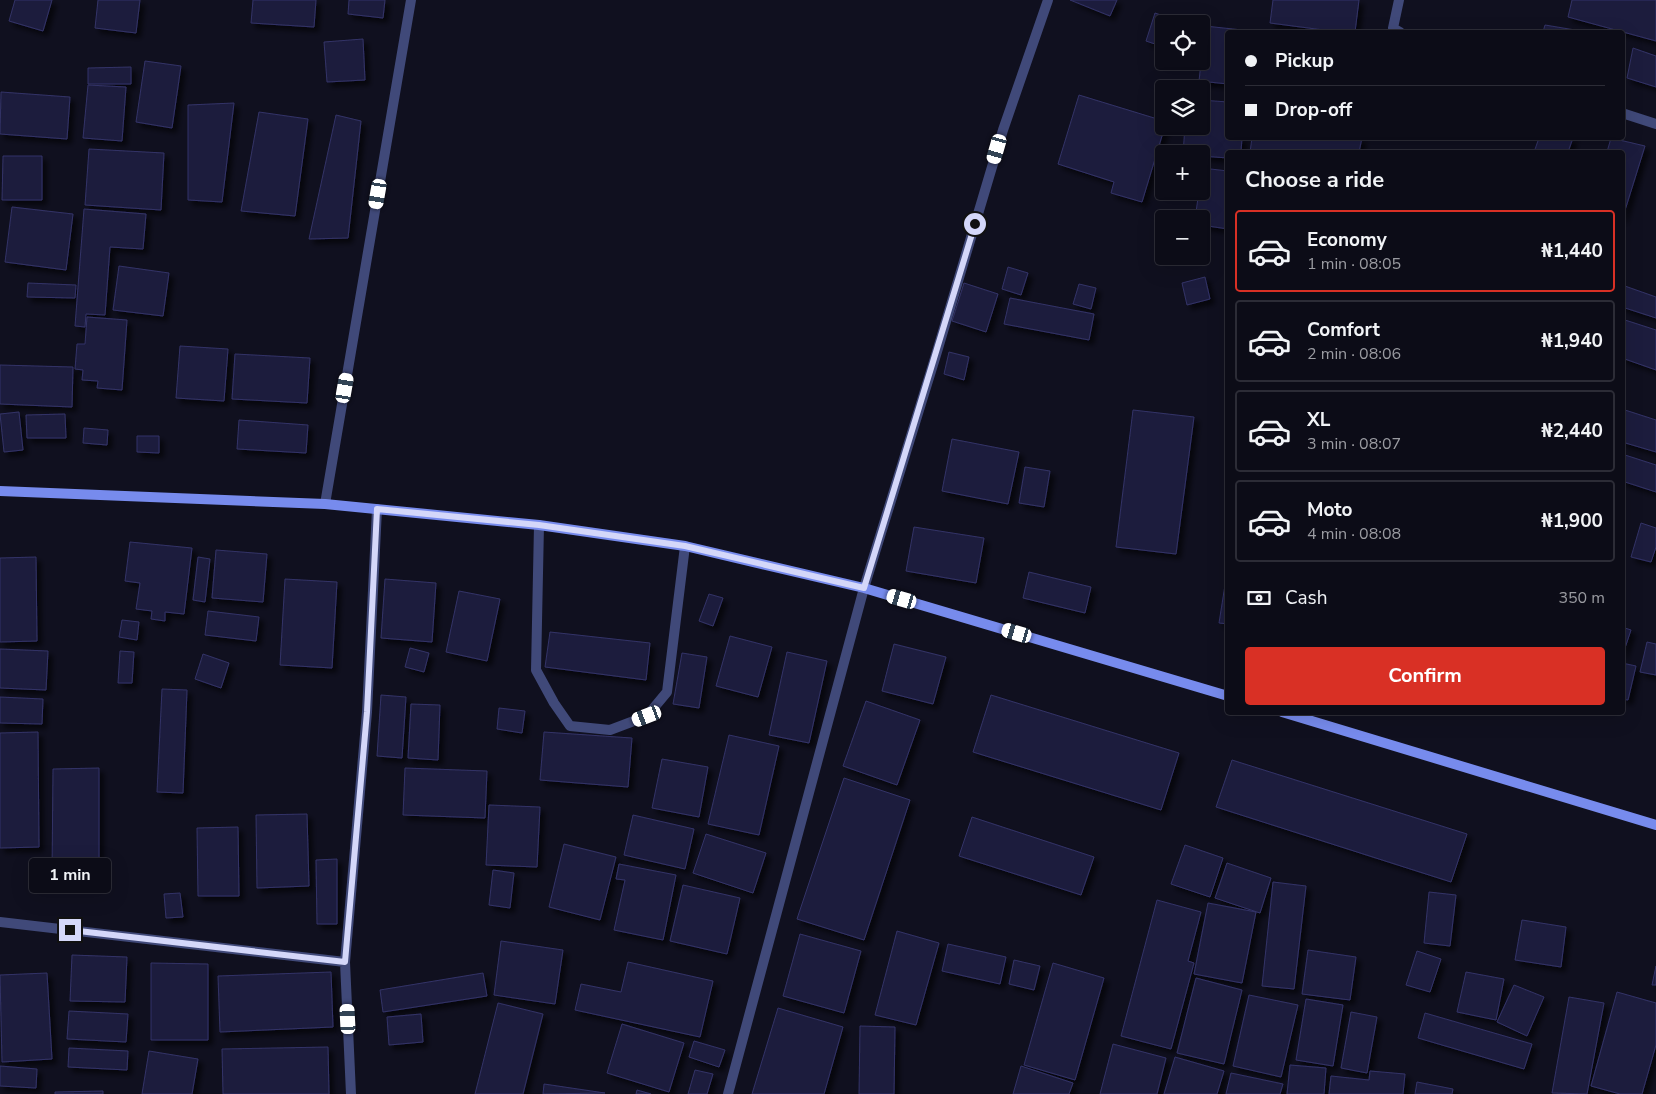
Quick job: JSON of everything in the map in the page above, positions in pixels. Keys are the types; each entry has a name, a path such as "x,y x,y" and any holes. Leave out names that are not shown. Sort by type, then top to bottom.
{"main road":[{"path":"0,491 325,504 539,525 685,546 864,588 1225,695"},
{"path":"1292,715 1656,825"}],"street":[{"path":"325,504 411,0"},
{"path":"728,1094 864,588 1003,130 1048,0"},
{"path":"1396,30 1393,28 1399,0"},
{"path":"1625,114 1656,124"},
{"path":"351,1094 345,962 367,712 377,509"},
{"path":"539,525 536,670 554,703 570,726 610,730 647,716 667,692 685,546"},
{"path":"0,922 345,962"}],"building":[{"path":"15,0 52,0 43,31 9,21"},
{"path":"98,0 140,0 136,33 95,28"},
{"path":"253,0 316,0 314,27 251,23"},
{"path":"349,0 385,0 383,18 348,14"},
{"path":"1070,0 1117,0 1110,16"},
{"path":"1273,0 1359,0 1355,30 1324,30 1270,23"},
{"path":"1572,0 1656,0 1656,41 1625,33 1625,30 1616,30 1568,17"},
{"path":"1155,13 1161,15 1155,15 1155,44 1146,41"},
{"path":"1545,25 1575,30 1544,30"},
{"path":"1210,27 1242,30 1225,30 1225,84 1210,82 1210,80 1199,80 1200,70 1210,70"},
{"path":"363,39 365,80 327,82 324,42"},
{"path":"1633,48 1656,56 1656,87 1627,78"},
{"path":"145,61 181,66 172,128 136,122"},
{"path":"131,67 131,84 88,84 88,68"},
{"path":"88,85 126,87 122,141 83,138"},
{"path":"1,92 70,97 67,139 0,134"},
{"path":"1079,95 1155,118 1155,135 1162,135 1159,145 1155,145 1155,159 1142,202 1111,193 1114,182 1058,164"},
{"path":"1210,101 1225,102 1225,140 1242,140 1241,150 1225,150 1225,158 1210,157 1210,145 1184,145 1184,135 1210,135"},
{"path":"234,103 222,202 188,200 188,105"},
{"path":"259,112 308,119 295,216 241,211"},
{"path":"336,115 361,121 348,238 309,239"},
{"path":"1252,140 1362,140 1359,150 1250,150"},
{"path":"1538,140 1572,140 1569,150 1535,150"},
{"path":"1610,140 1620,140 1645,146 1625,210 1625,150 1608,150"},
{"path":"89,149 164,153 161,210 85,205"},
{"path":"3,156 42,156 42,200 2,200"},
{"path":"1210,169 1225,171 1225,229 1210,226 1210,210 1196,210 1198,200 1210,200"},
{"path":"12,207 73,214 66,270 5,262"},
{"path":"84,209 146,214 143,249 110,247 105,315 86,314 85,327 75,326"},
{"path":"119,266 169,273 163,316 113,310"},
{"path":"1008,267 1028,273 1021,295 1002,289"},
{"path":"1205,277 1210,299 1187,305 1182,283"},
{"path":"28,283 76,285 75,298 27,297"},
{"path":"964,283 998,294 986,332 952,321"},
{"path":"1079,284 1096,288 1091,309 1073,304"},
{"path":"1625,286 1656,297 1656,318 1625,308"},
{"path":"1010,298 1094,314 1089,340 1004,324"},
{"path":"87,317 127,320 122,390 97,388 98,381 82,380 83,370 75,369 77,344 85,344"},
{"path":"1625,320 1656,330 1656,370 1625,359"},
{"path":"180,346 228,349 224,401 176,398"},
{"path":"949,352 969,357 964,380 944,374"},
{"path":"235,354 310,358 307,403 232,399"},
{"path":"0,365 73,367 72,407 0,404"},
{"path":"1133,410 1194,417 1176,554 1116,547"},
{"path":"1625,410 1656,420 1656,452 1625,443"},
{"path":"19,412 23,450 4,452 0,414"},
{"path":"65,414 66,438 27,438 26,415"},
{"path":"239,420 308,425 306,453 237,449"},
{"path":"84,428 108,430 107,445 83,443"},
{"path":"137,436 159,436 159,453 137,452"},
{"path":"952,439 1019,452 1008,504 942,491"},
{"path":"1625,455 1656,465 1656,492 1625,482"},
{"path":"1025,467 1050,471 1044,507 1019,503"},
{"path":"1641,523 1656,528 1656,547 1651,562 1631,557"},
{"path":"914,527 984,538 976,583 906,571"},
{"path":"130,542 192,548 184,614 165,612 165,621 151,619 152,611 136,609 140,583 125,581"},
{"path":"216,550 267,554 263,602 212,598"},
{"path":"36,557 37,641 0,642 0,558"},
{"path":"198,557 210,559 205,602 193,600"},
{"path":"1029,572 1091,587 1085,613 1023,598"},
{"path":"285,579 337,582 332,668 280,665"},
{"path":"385,579 436,583 432,642 381,638"},
{"path":"1225,585 1225,624 1219,623"},
{"path":"459,591 500,599 487,661 446,652"},
{"path":"709,594 723,598 713,626 699,621"},
{"path":"208,611 259,617 256,641 205,635"},
{"path":"122,620 139,622 137,640 119,637"},
{"path":"1625,628 1631,630 1625,648"},
{"path":"550,632 650,643 646,680 545,667"},
{"path":"730,636 772,647 758,697 716,686"},
{"path":"1647,642 1656,644 1656,675 1640,672"},
{"path":"894,644 946,657 933,704 882,691"},
{"path":"410,648 429,653 424,672 405,667"},
{"path":"0,649 48,651 46,690 0,688"},
{"path":"120,651 134,652 132,683 118,683"},
{"path":"787,652 827,661 809,743 769,735"},
{"path":"682,653 707,657 699,708 673,704"},
{"path":"203,654 229,663 221,688 195,679"},
{"path":"1625,664 1636,666 1628,700 1625,700"},
{"path":"162,689 187,690 183,793 157,792"},
{"path":"381,695 406,697 402,758 377,756"},
{"path":"991,695 1179,753 1161,810 973,752"},
{"path":"0,697 43,699 42,724 0,723"},
{"path":"866,701 920,720 897,785 843,766"},
{"path":"411,704 440,705 438,760 408,758"},
{"path":"499,708 525,711 522,733 497,729"},
{"path":"38,732 39,847 0,848 0,733"},
{"path":"544,732 632,738 628,787 540,780"},
{"path":"729,735 779,746 759,835 708,824"},
{"path":"662,759 708,767 699,817 652,808"},
{"path":"1232,760 1467,834 1451,882 1216,807"},
{"path":"99,768 99,872 52,873 53,769"},
{"path":"405,768 487,771 485,818 403,815"},
{"path":"844,778 910,800 864,940 797,919"},
{"path":"489,805 540,807 537,867 486,865"},
{"path":"307,814 309,886 257,888 256,815"},
{"path":"633,815 694,829 685,869 624,855"},
{"path":"972,817 1094,857 1081,895 959,856"},
{"path":"238,827 239,896 198,896 197,828"},
{"path":"706,834 766,853 753,893 693,873"},
{"path":"564,844 616,857 600,920 549,907"},
{"path":"1185,845 1223,858 1210,897 1171,884"},
{"path":"337,859 337,924 317,924 316,860"},
{"path":"1227,863 1271,878 1260,913 1215,898"},
{"path":"619,864 676,875 663,940 614,930 625,880 616,879"},
{"path":"493,870 514,873 510,908 489,905"},
{"path":"1273,882 1306,886 1294,989 1262,986"},
{"path":"683,885 740,898 727,954 670,941"},
{"path":"1429,892 1456,895 1450,946 1424,943"},
{"path":"180,893 183,917 166,918 164,894"},
{"path":"1157,900 1201,912 1188,961 1194,963 1171,1049 1121,1036"},
{"path":"1208,903 1256,912 1242,983 1194,974"},
{"path":"1522,920 1566,927 1561,967 1515,960"},
{"path":"897,931 939,943 916,1025 875,1015"},
{"path":"800,934 861,951 844,1013 783,996"},
{"path":"501,941 563,950 555,1004 494,995"},
{"path":"948,944 1006,957 1000,984 942,971"},
{"path":"1308,950 1356,957 1350,1000 1302,994"},
{"path":"1417,951 1441,959 1430,992 1406,985"},
{"path":"72,955 127,957 125,1002 70,1001"},
{"path":"1014,960 1040,966 1034,990 1009,984"},
{"path":"628,962 713,981 700,1037 575,1010 581,984 621,992"},
{"path":"151,963 208,964 208,1040 151,1040"},
{"path":"1053,963 1104,978 1075,1080 1024,1065"},
{"path":"1656,966 1656,985 1652,985"},
{"path":"331,972 333,1027 220,1032 218,976"},
{"path":"1466,972 1504,979 1496,1020 1457,1012"},
{"path":"47,973 52,1059 2,1062 0,975"},
{"path":"483,973 487,996 383,1012 380,990"},
{"path":"1196,978 1242,990 1224,1064 1177,1053"},
{"path":"1514,985 1544,997 1527,1036 1497,1022"},
{"path":"1617,992 1656,1003 1656,1045 1642,1094 1620,1094 1591,1086"},
{"path":"1249,995 1298,1005 1281,1077 1233,1066"},
{"path":"1569,997 1604,1003 1587,1094 1552,1093"},
{"path":"1306,999 1343,1005 1333,1066 1296,1060"},
{"path":"498,1003 543,1014 523,1094 475,1094"},
{"path":"778,1008 843,1027 824,1094 752,1094"},
{"path":"69,1011 128,1014 126,1042 67,1039"},
{"path":"1351,1012 1377,1017 1367,1073 1341,1068"},
{"path":"1425,1013 1532,1044 1524,1069 1418,1038"},
{"path":"421,1014 423,1042 389,1045 387,1017"},
{"path":"622,1024 684,1043 669,1092 607,1073"},
{"path":"860,1026 895,1027 894,1094 859,1094"},
{"path":"694,1041 725,1050 719,1067 689,1057"},
{"path":"1113,1044 1166,1058 1157,1094 1100,1094"},
{"path":"328,1047 329,1094 223,1094 222,1049"},
{"path":"69,1048 128,1051 127,1070 68,1067"},
{"path":"149,1051 198,1059 192,1094 142,1094"},
{"path":"1175,1057 1224,1071 1217,1094 1164,1094"},
{"path":"1290,1065 1326,1068 1324,1094 1287,1094"},
{"path":"0,1066 37,1069 36,1088 0,1086"},
{"path":"1021,1066 1073,1083 1069,1094 1013,1094"},
{"path":"695,1070 713,1074 707,1094 688,1094"},
{"path":"1370,1071 1405,1074 1403,1094 1329,1094 1331,1076 1369,1080"},
{"path":"1231,1073 1283,1084 1280,1094 1226,1094"},
{"path":"1417,1082 1453,1089 1452,1094 1415,1094"},
{"path":"544,1084 605,1093 543,1094"},
{"path":"637,1090 651,1094 636,1094"},
{"path":"103,1091 103,1094 55,1094 55,1092"}],"route":[{"path":"70,930 345,962 367,712 377,509 539,525 685,546 864,588 975,224"}]}
